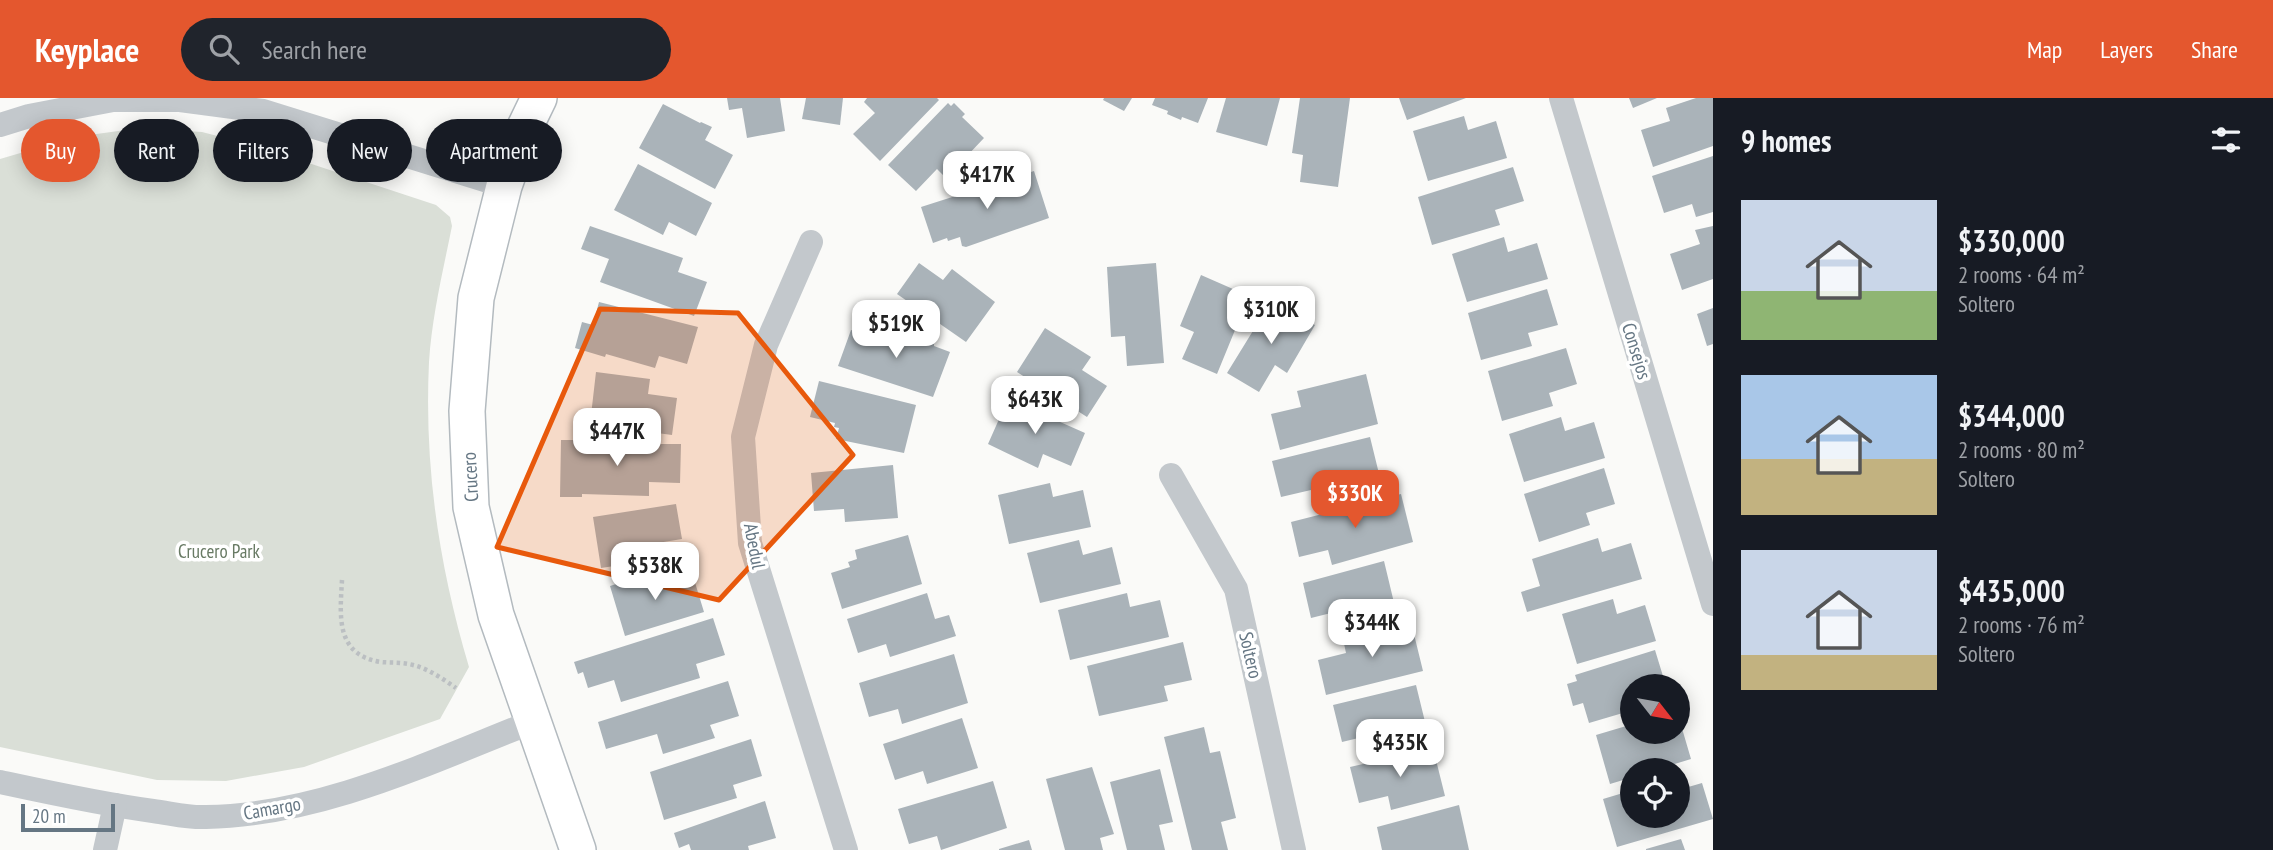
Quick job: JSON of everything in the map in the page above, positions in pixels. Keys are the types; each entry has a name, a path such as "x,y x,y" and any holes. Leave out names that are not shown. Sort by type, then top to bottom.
{"street":[{"name":"Crucero","path":"539,98 524,129 503,186 476,298 467,411 471,507 496,615 578,850"},
{"name":"Consejos","path":"1560,98 1713,604"},
{"path":"0,125 29,116 113,100 180,99 264,111 503,186"},
{"name":"Abedul","path":"811,243 766,345 743,437 750,543 846,850"},
{"name":"Soltero","path":"1171,475 1236,589 1294,850"},
{"name":"Camargo","path":"0,782 115,806 203,818 272,811 336,795 418,767 532,722"},
{"path":"105,850 115,806"}],"path":[{"path":"342,580 341,627 346,642 362,655 381,662 401,662 417,666 456,688"}],"highlighted area":[{"path":"600,309 738,313 853,455 719,600 497,547"}],"green space":[{"name":"Crucero Park","path":"114,132 114,182 199,182 199,132 202,132 213,135 213,182 313,182 313,164 327,169 327,182 366,182 436,205 450,217 452,226 430,345 429,440 442,554 469,667 440,719 304,767 226,781 157,780 0,747 0,159 21,153 21,182 100,182 100,134"}],"building":[{"path":"727,98 780,98 785,131 747,138 742,108 729,110"},
{"path":"806,98 843,98 840,125 802,119"},
{"path":"867,98 939,100 880,161 853,134 875,113 864,102"},
{"path":"1132,98 1124,111 1103,100"},
{"path":"1155,98 1208,98 1198,123 1167,114 1168,111 1152,105"},
{"path":"1226,98 1280,98 1267,146 1216,132"},
{"path":"1300,98 1350,98 1338,187 1300,182 1303,155 1292,153"},
{"path":"1399,98 1466,98 1407,120"},
{"path":"1629,98 1657,98 1633,108"},
{"path":"1696,98 1713,98 1713,146 1653,167 1641,130 1670,121 1666,108"},
{"path":"948,103 951,106 954,103 965,114 962,117 984,138 946,178 937,169 916,191 888,165"},
{"path":"663,104 712,127 705,140 733,155 715,189 639,148"},
{"path":"1464,116 1468,130 1496,121 1507,158 1428,181 1413,131"},
{"path":"1713,156 1713,212 1696,217 1692,204 1664,213 1652,176"},
{"path":"638,164 712,203 696,236 669,222 663,235 614,210"},
{"path":"1513,167 1524,201 1495,210 1500,225 1432,245 1418,197"},
{"path":"1034,171 1049,218 966,247 962,246 960,237 933,243 921,207"},
{"path":"590,226 683,258 678,272 707,282 694,316 600,282 609,259 581,249"},
{"path":"1713,226 1713,279 1682,290 1670,254 1700,244 1695,230"},
{"path":"1504,237 1508,252 1537,243 1548,279 1467,302 1452,254"},
{"path":"919,263 943,280 952,269 995,302 966,342 897,294"},
{"path":"1156,263 1164,363 1127,366 1125,336 1111,337 1107,267"},
{"path":"1201,275 1249,296 1217,374 1182,359 1194,332 1180,326"},
{"path":"1547,289 1558,325 1528,333 1532,346 1481,360 1468,313"},
{"path":"1272,300 1315,325 1287,373 1275,365 1259,392 1227,373"},
{"path":"599,302 698,327 687,364 659,356 655,368 575,348 582,322 593,325"},
{"path":"1713,308 1713,344 1707,346 1697,314"},
{"path":"885,326 950,352 933,397 838,366 851,330 879,340"},
{"path":"1045,328 1091,357 1082,370 1107,386 1087,417 1017,372"},
{"path":"1566,348 1577,384 1549,393 1553,406 1502,421 1488,371"},
{"path":"596,372 650,379 648,394 677,398 672,435 590,424"},
{"path":"1366,374 1378,424 1280,450 1271,414 1301,407 1297,391"},
{"path":"819,381 916,405 904,453 836,439 839,428 834,427 835,423 810,417"},
{"path":"1008,399 1085,433 1071,466 1043,454 1038,468 988,444"},
{"path":"1561,417 1565,431 1594,422 1605,458 1524,482 1509,434"},
{"path":"1370,437 1382,486 1314,505 1311,490 1281,497 1272,461"},
{"path":"561,440 581,440 581,444 681,444 680,483 649,482 649,496 582,494 582,497 560,497"},
{"path":"893,465 898,518 845,522 844,509 814,511 811,473"},
{"path":"1604,468 1615,504 1586,513 1590,525 1539,542 1524,494"},
{"path":"1050,483 1053,497 1083,490 1091,527 1009,544 998,495"},
{"path":"1401,494 1413,542 1332,565 1328,550 1299,557 1291,522"},
{"path":"676,504 682,539 651,544 654,560 601,568 593,517"},
{"path":"908,535 922,584 842,609 831,573 850,567 848,562 857,559 855,550"},
{"path":"1598,538 1602,552 1631,543 1642,579 1527,612 1521,592 1540,586 1532,559"},
{"path":"1079,540 1083,555 1112,547 1121,584 1040,603 1027,553"},
{"path":"1384,561 1396,611 1341,625 1339,611 1311,618 1303,583"},
{"path":"660,570 665,585 693,576 704,612 625,636 610,586"},
{"path":"927,593 935,619 949,615 956,636 890,657 886,644 858,653 847,619"},
{"path":"1127,593 1130,607 1160,600 1169,637 1070,660 1058,610"},
{"path":"1613,599 1617,614 1645,605 1656,641 1577,664 1562,614"},
{"path":"713,618 725,655 696,664 700,678 621,702 614,680 588,688 583,672 578,674 574,662"},
{"path":"1411,622 1423,671 1326,695 1318,660 1346,653 1343,639"},
{"path":"1183,642 1192,680 1164,686 1168,701 1099,716 1087,666"},
{"path":"1655,650 1662,674 1620,674 1620,714 1589,723 1583,703 1573,706 1567,684 1577,681 1575,675"},
{"path":"954,654 968,703 902,724 898,709 869,717 859,683"},
{"path":"728,681 739,716 710,725 715,738 663,754 657,734 606,749 598,722"},
{"path":"1416,685 1428,734 1374,748 1371,735 1342,742 1333,705"},
{"path":"962,718 978,768 927,784 923,771 895,780 883,744"},
{"path":"1204,727 1210,753 1220,751 1236,818 1221,822 1228,850 1192,850 1164,737"},
{"path":"1620,728 1620,744 1687,744 1691,759 1620,758 1620,781 1610,784 1596,735"},
{"path":"751,739 762,776 733,785 737,798 664,820 650,772"},
{"path":"1433,748 1445,796 1391,810 1388,796 1359,803 1350,767"},
{"path":"1092,767 1114,834 1100,838 1103,850 1065,850 1046,779"},
{"path":"1160,769 1173,822 1159,825 1165,850 1127,850 1110,782"},
{"path":"993,781 1007,828 941,850 937,836 909,844 898,809"},
{"path":"1702,783 1713,819 1690,826 1690,786"},
{"path":"1620,794 1620,828 1682,828 1617,847 1603,799"},
{"path":"765,801 776,838 748,846 749,850 691,850 689,844 679,848 674,833"},
{"path":"1459,805 1469,850 1382,850 1377,827"},
{"path":"1681,839 1685,850 1646,850 1646,849"},
{"path":"1029,840 1032,850 999,850 999,849"}]}
